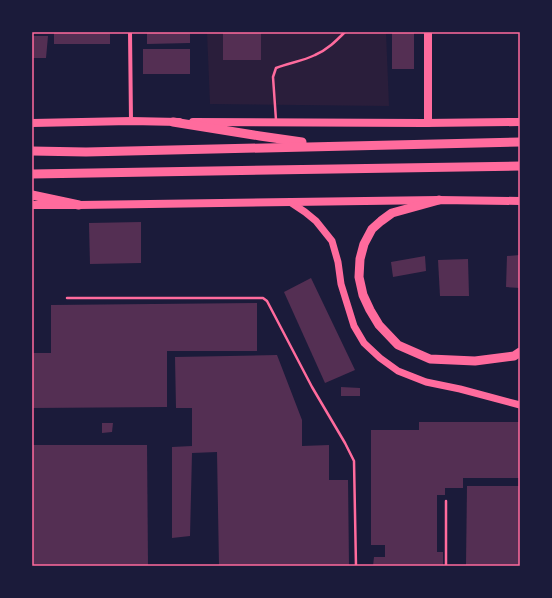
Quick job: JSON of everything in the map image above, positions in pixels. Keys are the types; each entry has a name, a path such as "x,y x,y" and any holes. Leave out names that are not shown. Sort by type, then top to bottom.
{"highway":[{"path":"173,122 332,146"},
{"path":"32,151 86,152 520,142"},
{"path":"32,174 520,166"},
{"path":"32,195 79,205"},
{"path":"439,200 392,213 372,230 364,244 360,259 359,277 363,295 370,310 379,325 398,345 430,359 475,361 514,356 520,352"}],"main road":[{"path":"428,32 428,123"},
{"path":"32,123 131,121 276,123 520,122"},
{"path":"32,205 439,200 520,201"},
{"path":"290,202 316,221 332,241 338,262 341,284 354,326 364,343 380,358 398,371 426,382 460,389 520,405"}],"street":[{"path":"130,32 131,121"}],"lane":[{"path":"276,123 273,77 276,68 316,55 328,48 345,32"},
{"path":"67,298 263,298 267,301 312,387 345,442 354,461 356,566"},
{"path":"446,501 446,566"}],"shaded area":[{"path":"207,32 386,32 389,106 210,104"}],"building":[{"path":"54,32 110,32 110,44 54,44"},
{"path":"147,32 190,32 190,43 147,44"},
{"path":"223,32 261,32 261,60 223,60"},
{"path":"392,32 414,32 414,69 392,69"},
{"path":"32,36 48,36 46,58 32,58"},
{"path":"143,49 190,49 190,74 143,74"},
{"path":"141,222 141,263 90,264 89,223"},
{"path":"520,255 520,288 506,287 507,256"},
{"path":"425,256 426,271 393,277 391,262"},
{"path":"468,259 469,296 440,296 438,260"},
{"path":"311,278 355,370 325,383 284,292"},
{"path":"257,303 257,351 167,351 167,407 32,408 32,353 51,353 51,305"},
{"path":"277,355 302,420 302,446 329,445 329,480 348,480 349,566 219,566 217,452 192,453 190,536 172,538 172,447 192,446 192,408 176,408 175,357"},
{"path":"341,387 360,388 360,396 341,396"},
{"path":"419,422 520,422 520,478 463,478 463,488 445,488 445,495 437,495 437,552 443,552 443,566 373,566 374,557 385,557 385,545 371,545 371,430 419,430"},
{"path":"102,423 113,423 112,432 102,433"},
{"path":"32,445 147,445 148,566 32,566"},
{"path":"467,486 520,486 520,566 466,566"}]}
